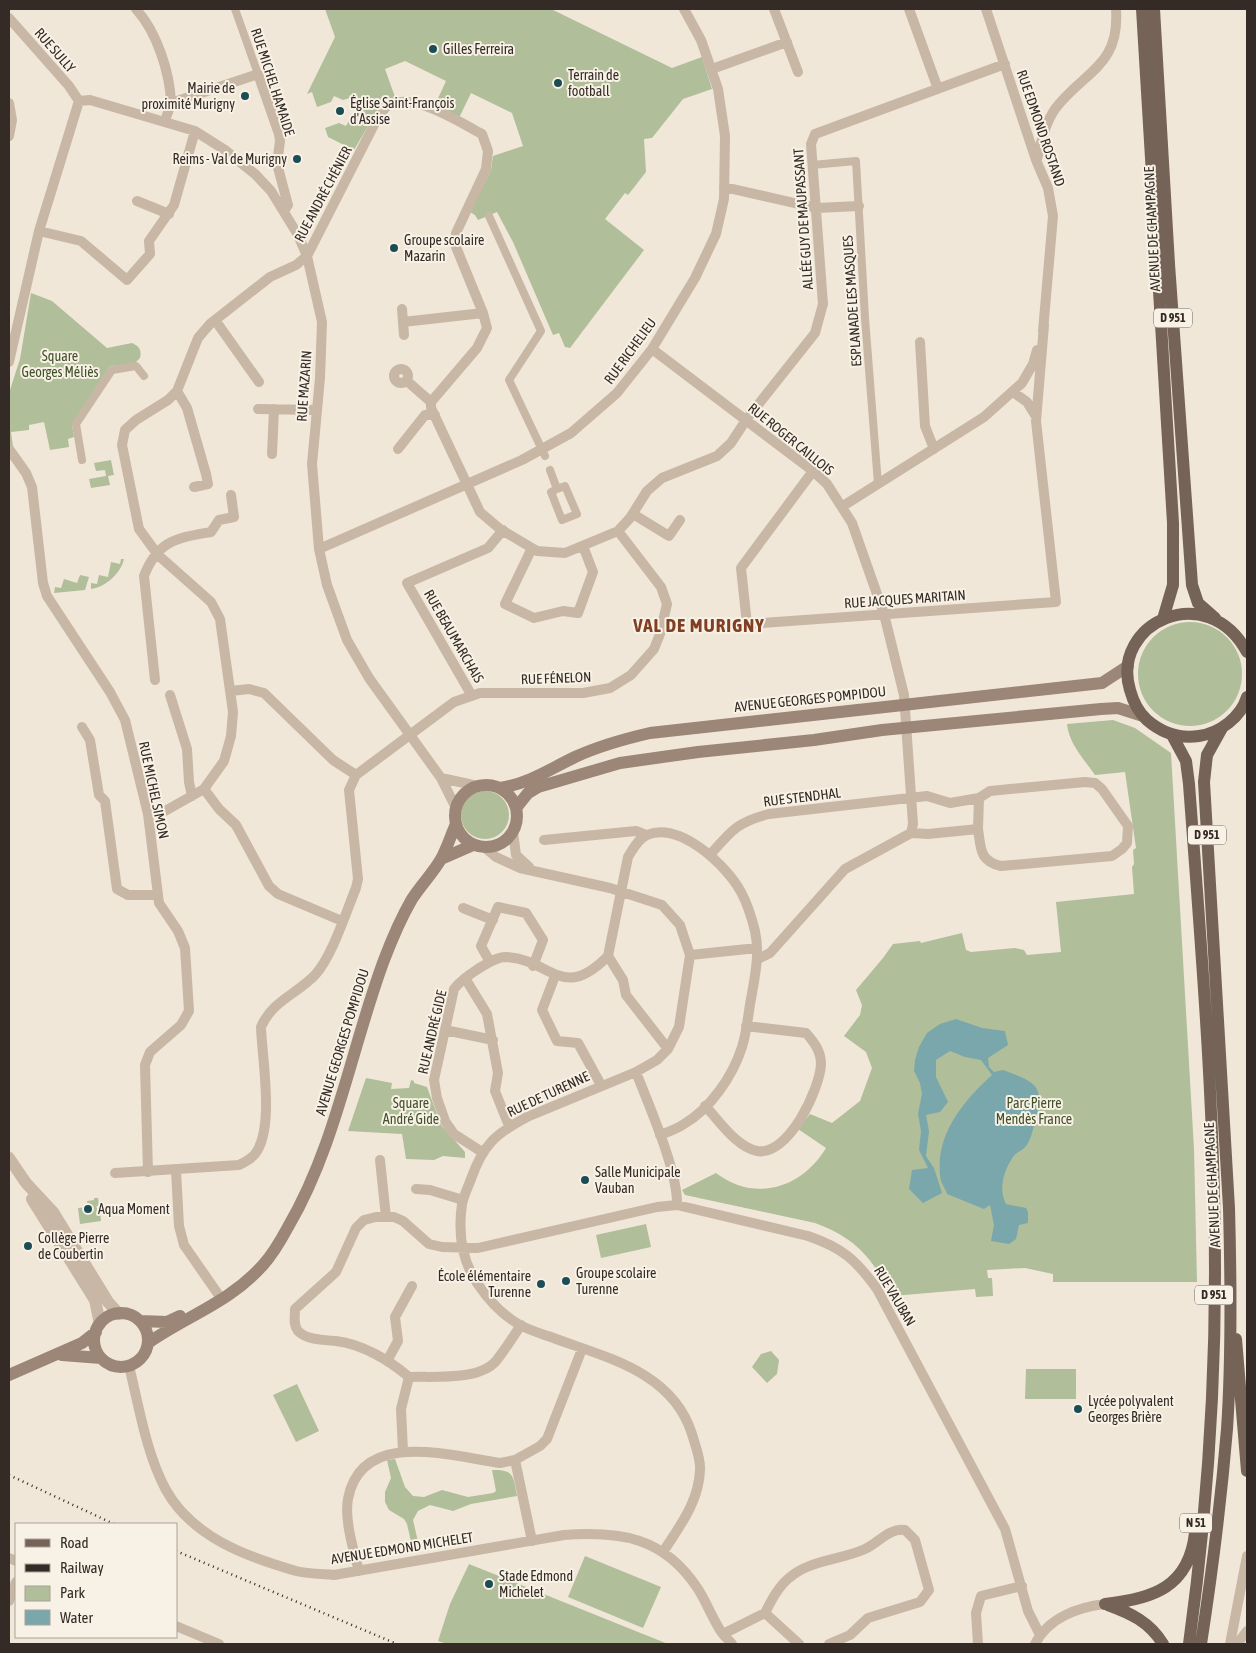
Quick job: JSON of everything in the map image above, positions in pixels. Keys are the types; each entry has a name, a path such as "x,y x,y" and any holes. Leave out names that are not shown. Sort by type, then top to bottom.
{"main road":[{"name":"AVENUE DE CHAMPAGNE","path":"1142,9 1173,522 1173,585 1163,619"},
{"name":"AVENUE DE CHAMPAGNE","path":"1154,9 1192,585 1198,603 1229,627 1240,638 1247,652"},
{"path":"1215,618 1198,613 1180,614 1163,619 1146,631 1134,647 1128,666 1128,684 1133,701 1143,716 1156,727 1172,735 1198,736 1222,728 1236,716 1247,700"},
{"name":"AVENUE GEORGES POMPIDOU","path":"500,788 530,781 576,756 610,743 650,733 1102,683 1128,666"},
{"path":"516,808 528,793 538,787 620,763 906,728 1101,709 1118,708 1143,716"},
{"name":"AVENUE DE CHAMPAGNE","path":"1201,1644 1214,1560 1227,1426 1230,1286 1229,1208 1204,782 1207,755 1222,728"},
{"name":"AVENUE DE CHAMPAGNE","path":"1172,735 1182,752 1188,770 1196,872 1214,1214 1212,1386 1202,1542 1189,1644"},
{"path":"485,785 500,788 513,800 516,808 516,825 500,844 479,846 459,832 456,824 456,808 460,798 478,786 485,785"},
{"name":"AVENUE GEORGES POMPIDOU","path":"148,1343 170,1328 222,1301 244,1285 265,1264 281,1239 300,1206 328,1140 383,962 396,931 412,899 441,859 456,824"},
{"name":"AVENUE GEORGES POMPIDOU","path":"441,859 479,846"},
{"name":"AVENUE GEORGES POMPIDOU","path":"140,1320 167,1322 218,1294 233,1283 281,1239"},
{"path":"1230,1286 1235,1314 1247,1471"},
{"path":"9,1374 82,1343 105,1319 119,1314 134,1316 145,1327 148,1343 140,1359 129,1366 115,1366 101,1358 57,1355"},
{"path":"98,1328 95,1346 101,1358"},
{"name":"N 51","path":"1105,1604 1133,1601 1150,1596 1176,1579 1185,1569 1194,1542 1212,1386"},
{"path":"1105,1604 1140,1619 1163,1644"}],"street":[{"path":"136,9 154,35 169,79 171,104 165,121"},
{"name":"RUE MICHEL HAMAIDE","path":"235,9 280,141 277,164 288,206 284,210"},
{"name":"RUE RICHELIEU","path":"319,549 468,484 544,454 578,428 617,393 652,349 695,278 716,234 723,206 724,128 712,69 701,40 684,9"},
{"path":"774,9 798,72"},
{"path":"909,9 938,88"},
{"name":"RUE EDMOND ROSTAND","path":"843,506 984,417 1012,392 1026,377 1034,364 1044,325 1053,216 1048,188 1036,160 986,9"},
{"path":"1036,160 1043,132 1055,109 1107,56 1113,43 1116,9"},
{"name":"RUE SULLY","path":"9,18 68,86 79,102"},
{"path":"712,69 787,42"},
{"name":"ALLÉE GUY DE MAUPASSANT","path":"618,531 633,514 647,491 662,478 716,456 731,443 746,420 814,333 823,304 811,144 815,134 1005,64"},
{"path":"171,104 258,74"},
{"name":"RUE MAZARIN","path":"79,102 90,100 165,121 195,132 225,150 247,167 271,191 298,235 307,256 322,322 312,464 319,549 328,585 348,640 369,678 442,778 456,808"},
{"name":"RUE ANDRÉ CHÉNIER","path":"307,256 377,119 386,107 404,101 417,102 482,134 488,151 486,170 456,233 456,247 483,312 487,328 477,348 431,402"},
{"path":"9,362 39,231 79,102"},
{"path":"9,103 12,120 9,136"},
{"path":"39,231 81,241 127,280 150,254 149,241 174,205 195,132"},
{"name":"ESPLANADE LES MASQUES","path":"812,165 856,160 878,484"},
{"path":"724,187 816,208 858,206"},
{"path":"137,202 168,214"},
{"path":"489,216 541,331 509,380 544,454 557,489"},
{"path":"148,814 165,811 204,789 224,761 231,736 233,712 220,619 211,602 158,555 139,528 122,445 125,430 136,420 168,400 177,392 198,338 215,320 270,277 296,265 307,256"},
{"path":"402,309 404,335"},
{"path":"403,322 483,312"},
{"path":"215,320 259,382"},
{"name":"RUE JACQUES MARITAIN","path":"813,471 741,568 747,624 1056,602 1036,416 1044,325"},
{"path":"920,342 925,426 934,449"},
{"name":"RUE ROGER CAILLOIS","path":"652,349 813,471 827,484 843,506 852,523 884,614 904,695 913,824 911,834"},
{"path":"82,460 76,424 112,370 136,366 144,376"},
{"path":"1026,377 1032,381 1038,394"},
{"path":"406,381 431,402 431,408 480,512 503,530 538,551 565,553 618,531"},
{"path":"177,392 187,408 208,484 194,487"},
{"path":"1012,392 1028,402 1036,416"},
{"path":"258,409 317,410"},
{"path":"272,454 274,409"},
{"path":"398,449 425,415 435,416"},
{"name":"RUE MICHEL SIMON","path":"9,449 26,474 32,487 43,583 47,596 119,707 124,720 148,814 159,903 178,931 185,948 189,1011 181,1025 157,1045 147,1060 148,1172"},
{"path":"155,680 144,576 148,567 172,540 211,532 219,520 234,517 230,495"},
{"path":"633,514 669,536 680,520"},
{"name":"RUE BEAUMARCHAIS","path":"472,696 407,583 488,548 503,530"},
{"name":"RUE FÉNELON","path":"356,775 454,702 480,693 583,693 610,688 631,675 650,655 660,634 667,604 661,587 618,531"},
{"path":"532,548 504,604 534,618 563,611 578,614 593,572 584,546"},
{"path":"115,1173 176,1171 239,1165 255,1154 262,1142 264,1126 261,1027 266,1014 315,976 324,963 358,879 349,790 356,775 333,760 264,693 249,689 231,692"},
{"path":"170,696 187,749 189,782 192,796"},
{"path":"82,727 90,740 99,794 105,801 117,889 128,895 158,895"},
{"path":"442,778 478,786"},
{"name":"RUE STENDHAL","path":"710,855 732,829 747,820 769,814 928,796 950,803 979,798 990,791 1085,782 1095,783 1102,789 1128,826 1129,835 1127,843 1112,856 1001,866 991,864 983,857 978,829"},
{"path":"204,789 219,809 236,825 268,886 278,894 342,921"},
{"path":"690,954 770,953 845,870 911,834 978,829 979,798"},
{"path":"544,840 636,831 646,835"},
{"name":"RUE DE TURENNE","path":"512,832 516,855 520,861 534,870"},
{"path":"660,1135 685,1124 705,1106 736,1065 743,1045 757,953 755,931 741,892 720,864 710,855 674,834 659,832 646,835 635,845 628,857 608,956 622,980 626,995 668,1049"},
{"name":"RUE DE TURENNE","path":"479,846 520,868 620,891 662,906 680,925 690,954 679,1028 668,1049 657,1060 636,1072 601,1085 509,1126 482,1152 463,1200 459,1226 462,1248 473,1277 487,1299 521,1326 639,1371 660,1384 678,1404 690,1427 700,1470 692,1507 663,1552"},
{"path":"490,962 481,946 498,907 526,912 543,940 533,966"},
{"path":"463,908 492,920"},
{"name":"RUE ANDRÉ GIDE","path":"482,1152 454,1134 445,1121 436,1098 434,1080 454,989 466,978 490,962 504,957 533,966 555,976 574,978 599,966 608,956"},
{"path":"555,976 542,1010 557,1041 578,1043 601,1085"},
{"path":"466,978 487,1014 498,1073 495,1091 509,1126"},
{"path":"705,1106 743,1145 757,1151 776,1147 803,1115 817,1081 821,1063 818,1047 806,1033 746,1026"},
{"path":"445,1030 492,1040"},
{"path":"636,1072 660,1135 677,1190 676,1205"},
{"path":"9,1158 26,1183 53,1212 108,1302 119,1314"},
{"path":"380,1160 386,1217 364,1220 356,1228 336,1272 296,1309 294,1322 299,1332 310,1338 349,1343 387,1361 409,1377 472,1374 484,1370 495,1362 521,1326"},
{"path":"176,1171 179,1226 184,1245 218,1294"},
{"path":"26,1183 27,1192 96,1300 98,1328"},
{"path":"416,1189 430,1190 463,1200"},
{"name":"RUE VAUBAN","path":"386,1217 403,1221 428,1244 442,1248 478,1248 657,1207 676,1205 808,1236 827,1243 859,1264 877,1289 998,1515 1010,1544 1028,1611 1038,1639"},
{"path":"387,1361 398,1341 395,1317 412,1286"},
{"path":"359,1572 348,1513 348,1499 359,1472 369,1461 403,1451 500,1463 515,1460 540,1446 547,1439 582,1349"},
{"name":"AVENUE EDMOND MICHELET","path":"129,1366 158,1471 173,1500 194,1525 233,1548 298,1571 334,1575 564,1535 595,1533 619,1535 663,1552 679,1566 697,1588 723,1639 732,1644"},
{"path":"403,1451 401,1408 409,1377"},
{"path":"515,1460 532,1541"},
{"path":"723,1639 764,1613 774,1595 789,1577 809,1566 867,1549 898,1529 906,1530 915,1540 929,1590 920,1602 868,1618 850,1636 829,1644"},
{"path":"1230,1644 1247,1567 1247,1556"},
{"path":"9,1601 15,1585"},
{"path":"978,1644 976,1613 981,1596 1022,1586"},
{"path":"1038,1639 1061,1617 1084,1607 1105,1604"},
{"path":"764,1613 799,1644"},
{"path":"178,1627 219,1644"},
{"path":"1236,1644 1247,1631"}],"green space":[{"path":"325,9 551,9 672,68 702,57 712,89 683,99 652,138 644,139 646,172 628,195 625,193 605,219 644,250 570,348 565,347 559,333 553,335 513,242 497,212 478,220 470,212 491,170 493,156 523,146 512,113 471,93 459,118 435,105 446,81 405,61 385,69 395,97 379,107 354,150 328,137 325,128 339,123 346,126 350,119 362,115 356,96 343,100 334,96 331,102 317,107 312,92 307,94 335,37"},
{"name":"Square Georges Méliès","path":"31,293 52,301 107,348 132,343 138,347 141,355 134,364 110,366 72,424 74,437 68,439 69,447 50,450 44,422 29,425 29,430 11,432 13,447 9,443 9,393 20,359"},
{"path":"111,460 114,475 108,476 110,485 91,488 89,479 106,476 105,470 96,471 94,463"},
{"path":"121,559 124,559 120,569 112,578 97,588 91,589 91,583 97,584 99,575 108,577 111,562 120,564"},
{"path":"80,575 89,577 85,590 54,593 55,587 61,588 64,579 77,583"},
{"path":"1190,622 1210,626 1219,631 1233,645 1238,654 1242,674 1238,694 1233,703 1219,717 1210,722 1190,726 1170,722 1161,717 1147,703 1142,694 1138,674 1142,654 1147,645 1161,631 1170,626"},
{"name":"Parc Pierre Mendès France","path":"1113,720 1135,728 1171,753 1194,1149 1197,1282 1053,1282 1053,1274 1025,1268 987,1270 988,1278 992,1278 993,1296 976,1297 975,1289 892,1296 870,1260 842,1235 815,1223 685,1195 682,1190 716,1173 731,1182 746,1187 762,1189 777,1187 804,1173 816,1162 826,1148 798,1129 810,1114 832,1123 860,1101 872,1068 866,1052 844,1036 860,1015 862,1005 856,990 893,944 920,941 921,943 962,933 966,950 971,952 1015,948 1024,950 1027,955 1061,952 1056,902 1134,894 1132,867 1134,864 1133,850 1136,848 1125,772 1095,775 1074,745 1067,724"},
{"path":"480,791 490,791 499,795 505,801 508,806 508,824 499,835 490,839 480,839 471,835 465,829 461,820 461,810 465,801 471,795"},
{"name":"Square André Gide","path":"366,1078 392,1083 391,1089 409,1088 411,1080 414,1083 427,1087 441,1125 465,1152 465,1158 443,1156 434,1160 406,1159 402,1134 348,1131"},
{"name":"Aqua Moment","path":"94,1198 98,1198 99,1205 96,1207 100,1211 101,1221 80,1224 78,1208 88,1207 87,1201 94,1200"},
{"path":"646,1224 651,1247 601,1258 596,1235"},
{"path":"771,1351 779,1360 777,1374 767,1383 752,1367 761,1354"},
{"path":"1026,1369 1076,1369 1076,1399 1025,1399"},
{"path":"297,1384 319,1431 296,1442 273,1395"},
{"path":"395,1459 405,1487 413,1496 424,1497 442,1490 468,1497 493,1493 496,1491 492,1470 500,1470 512,1475 517,1496 471,1504 453,1511 430,1505 418,1511 413,1520 419,1546 412,1546 404,1519 389,1510 385,1502 385,1492 391,1478 387,1460"},
{"path":"585,1556 661,1587 643,1628 568,1597"},
{"name":"Stade Edmond Michelet","path":"469,1564 668,1644 447,1644 438,1641 450,1604"}],"water":[{"path":"956,1019 982,1028 1005,1031 1008,1045 988,1058 989,1067 994,1072 1003,1070 1023,1078 1035,1086 1038,1092 1038,1109 1030,1138 1024,1148 1013,1157 1003,1180 1002,1192 1006,1204 1026,1208 1028,1212 1028,1223 1019,1225 1016,1239 1009,1244 991,1241 994,1225 990,1205 984,1209 947,1194 940,1177 942,1145 947,1132 962,1107 992,1075 981,1060 965,1057 950,1051 936,1060 936,1077 948,1102 940,1112 926,1115 929,1131 926,1156 934,1168 942,1193 923,1203 909,1189 912,1170 928,1168 919,1150 921,1131 918,1114 922,1094 920,1083 914,1071 915,1060 919,1047 927,1033 940,1024"}],"railway":[{"path":"9,1475 112,1523"},
{"path":"178,1552 397,1644"}],"place":[{"name":"Gilles Ferreira","path":"433,49"},
{"name":"Terrain de football","path":"558,83"},
{"name":"Mairie de proximité Murigny","path":"245,96"},
{"name":"Église Saint-François d'Assise","path":"340,111"},
{"name":"Reims - Val de Murigny","path":"297,159"},
{"name":"Groupe scolaire Mazarin","path":"394,248"},
{"name":"Salle Municipale Vauban","path":"585,1180"},
{"name":"Aqua Moment","path":"88,1209"},
{"name":"Collège Pierre de Coubertin","path":"28,1246"},
{"name":"Groupe scolaire Turenne","path":"566,1281"},
{"name":"École élémentaire Turenne","path":"541,1284"},
{"name":"Lycée polyvalent Georges Brière","path":"1078,1409"},
{"name":"Stade Edmond Michelet","path":"489,1584"}],"district":[{"name":"VAL DE MURIGNY","path":"699,625"}]}
